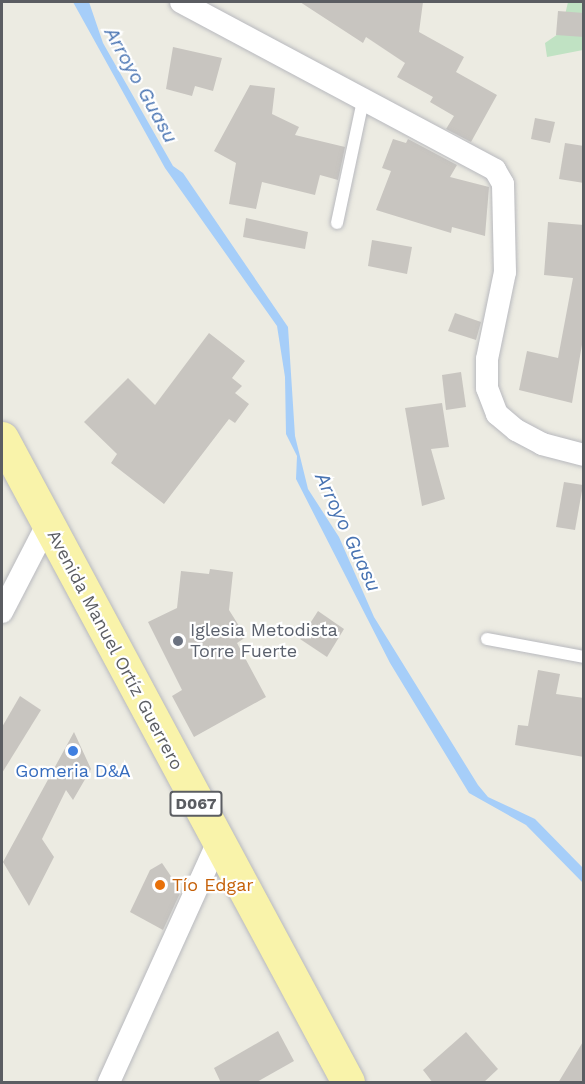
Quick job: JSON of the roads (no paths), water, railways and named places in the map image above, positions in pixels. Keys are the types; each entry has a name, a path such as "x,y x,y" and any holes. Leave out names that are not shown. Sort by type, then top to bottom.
{"main road":[{"name":"Avenida Manuel Ortíz Guerrero","path":"2,438 217,844 348,1083"}],"street":[{"path":"181,2 495,170 503,184 505,272 487,359 487,388 497,414 516,430 542,444 584,455"},
{"path":"2,612 48,523"},
{"path":"109,1083 217,844"}],"lane":[{"path":"337,223 363,100"},
{"path":"487,639 584,657"}],"water":[{"path":"73,2 89,2 103,43 173,166 183,173 288,327 295,436 308,489 339,537 374,617 478,785 488,797 535,819 583,868 583,883 526,825 469,793 390,663 296,479 297,456 286,434 285,377 277,326 165,168"}],"place":[{"name":"Iglesia Metodista Torre Fuerte","path":"178,641"},
{"name":"Gomeria D&A","path":"73,751"},
{"name":"Tío Edgar","path":"160,885"}],"water label":[{"name":"Arroyo Guasu","path":"141,85"},
{"name":"Arroyo Guasu","path":"348,532"}]}
